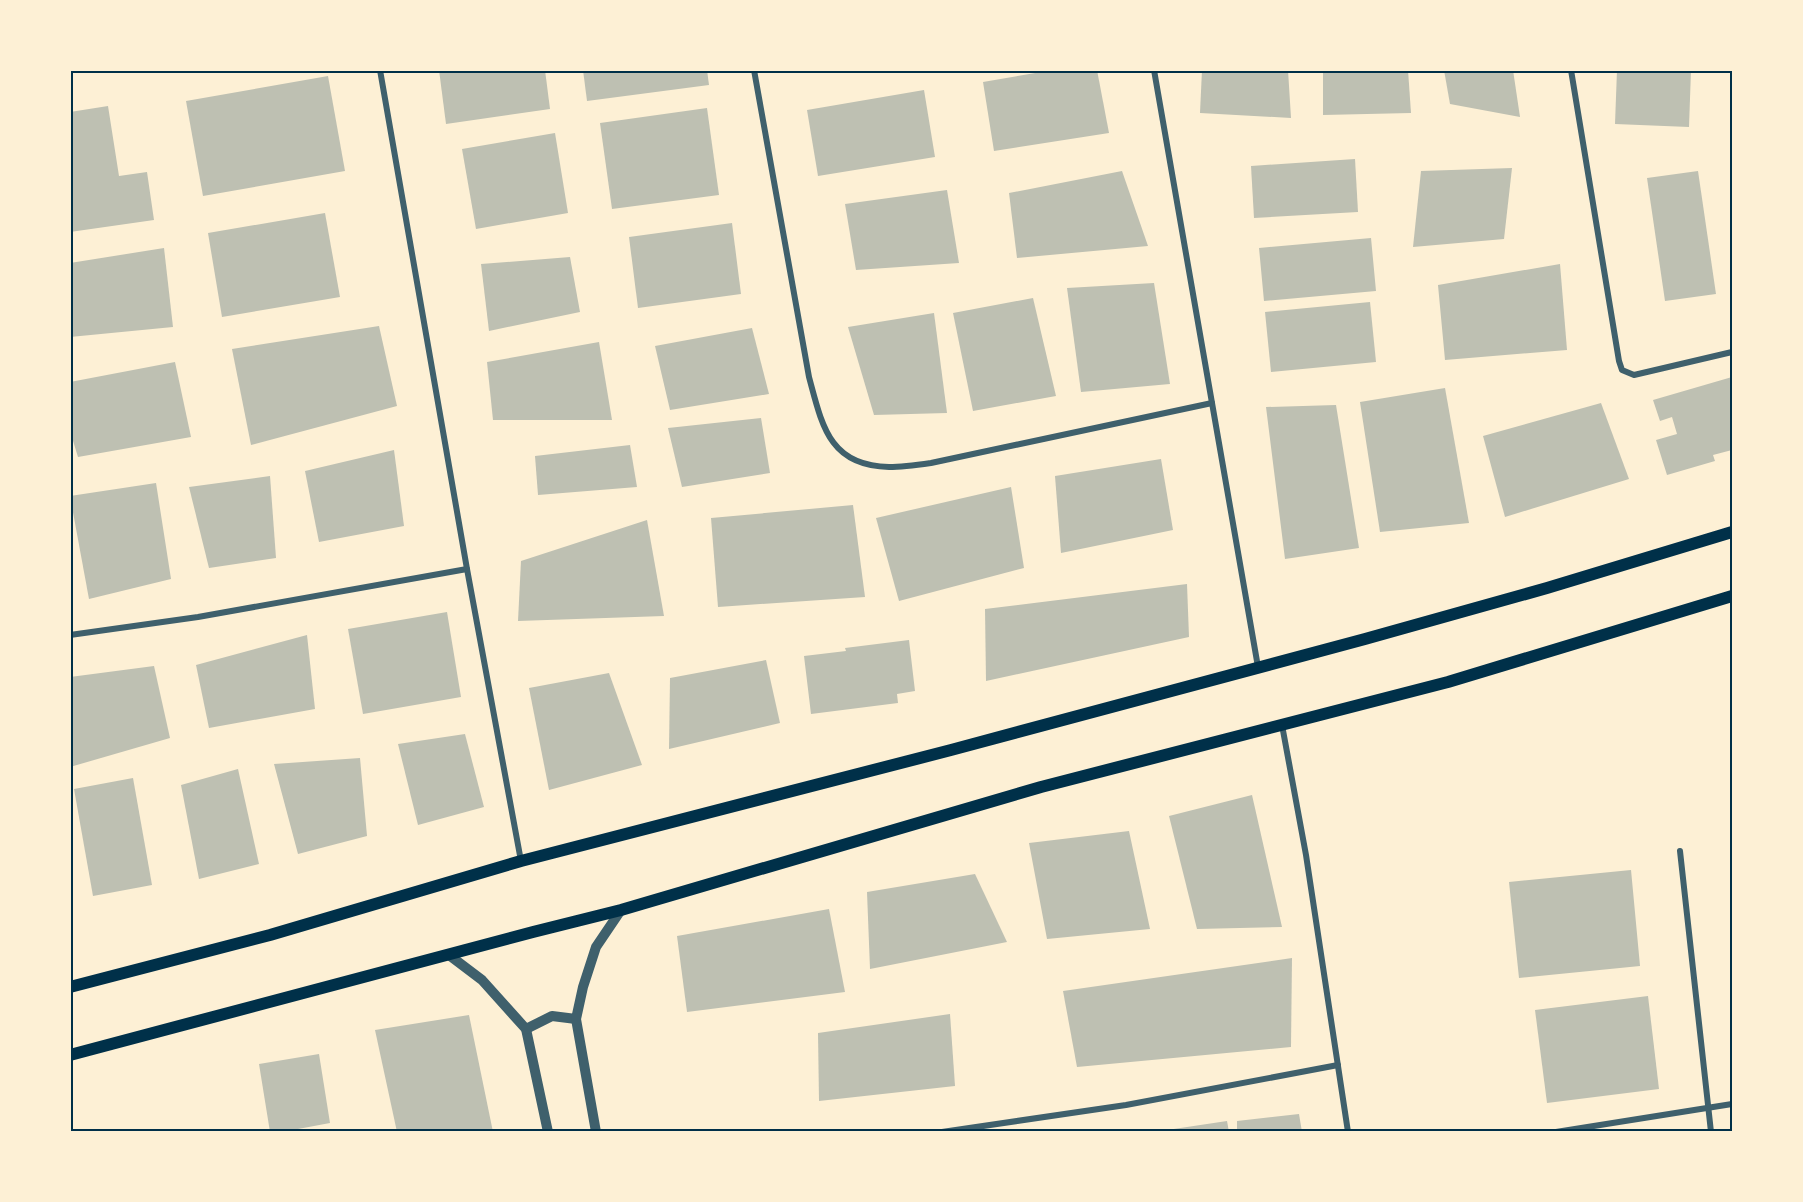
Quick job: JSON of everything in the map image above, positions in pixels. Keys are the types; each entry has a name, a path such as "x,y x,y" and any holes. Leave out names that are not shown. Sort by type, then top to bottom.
{"main road":[{"path":"70,987 270,935 521,861 951,750 1491,604 1732,532"},
{"path":"70,1055 621,910 1041,787 1448,682 1732,596"}],"street":[{"path":"380,70 467,569 521,861"},
{"path":"754,70 812,387 820,416 834,445 856,462 888,467 931,463 1212,404"},
{"path":"1154,70 1258,667"},
{"path":"1571,70 1622,370 1634,375 1732,352"},
{"path":"70,635 210,615 467,569"},
{"path":"1282,724 1306,855 1348,1131"},
{"path":"1680,851 1711,1131"},
{"path":"596,1131 576,1019 583,987 596,947 621,910"},
{"path":"448,955 482,980 526,1029 548,1131"},
{"path":"526,1029 552,1016 576,1019"},
{"path":"942,1131 1126,1104 1338,1065"},
{"path":"1556,1131 1732,1104"},
{"path":"1000,1123 1002,1131"}],"building":[{"path":"439,70 545,70 550,109 446,124"},
{"path":"583,70 707,70 709,85 587,101"},
{"path":"1053,70 1097,70 1109,133 994,151 983,82"},
{"path":"1202,70 1288,70 1291,118 1200,113"},
{"path":"1323,70 1408,70 1411,113 1323,115"},
{"path":"1444,70 1513,70 1520,117 1450,104"},
{"path":"1617,70 1691,70 1689,127 1615,124"},
{"path":"328,76 345,171 203,196 186,101"},
{"path":"924,90 935,157 818,176 807,110"},
{"path":"108,106 119,176 147,172 154,220 70,232 70,112"},
{"path":"707,108 719,195 612,209 600,123"},
{"path":"555,133 568,213 476,229 462,149"},
{"path":"1355,159 1358,212 1254,218 1251,166"},
{"path":"1512,168 1504,239 1413,247 1421,171"},
{"path":"1122,171 1148,246 1017,258 1009,193"},
{"path":"1698,171 1716,294 1665,301 1647,178"},
{"path":"947,190 959,263 856,270 845,204"},
{"path":"325,213 340,297 222,317 208,233"},
{"path":"732,223 741,294 638,308 629,237"},
{"path":"1371,238 1376,291 1264,301 1259,248"},
{"path":"164,248 173,327 70,337 70,263"},
{"path":"570,257 580,312 489,331 481,264"},
{"path":"1560,264 1567,350 1445,360 1438,285"},
{"path":"1154,283 1170,384 1081,392 1067,288"},
{"path":"1033,298 1056,396 973,411 953,313"},
{"path":"1370,302 1376,362 1271,372 1265,312"},
{"path":"934,313 947,413 874,415 848,327"},
{"path":"379,326 397,406 251,445 232,349"},
{"path":"752,328 769,394 670,410 655,346"},
{"path":"599,342 612,420 493,420 487,362"},
{"path":"175,362 191,437 78,457 70,431 70,382"},
{"path":"1732,377 1732,450 1713,455 1715,461 1667,475 1656,440 1677,434 1672,417 1660,421 1653,400"},
{"path":"1445,388 1469,523 1380,532 1360,402"},
{"path":"1601,403 1629,479 1505,517 1483,436"},
{"path":"1336,405 1359,548 1285,559 1266,407"},
{"path":"761,418 770,473 682,487 668,428"},
{"path":"630,445 637,487 538,495 535,456"},
{"path":"394,450 404,526 319,542 305,471"},
{"path":"1161,459 1173,530 1061,553 1055,476"},
{"path":"270,476 276,558 209,568 189,487"},
{"path":"156,483 171,579 89,599 70,496"},
{"path":"1011,487 1024,568 899,601 876,518"},
{"path":"853,505 865,597 718,607 711,518"},
{"path":"647,520 664,616 518,621 521,561"},
{"path":"1187,584 1189,637 986,681 985,609"},
{"path":"447,612 461,697 363,714 348,629"},
{"path":"307,635 315,709 209,728 196,665"},
{"path":"909,640 915,691 897,694 898,703 811,714 804,656"},
{"path":"766,660 780,723 669,749 670,678"},
{"path":"154,666 170,738 70,767 70,677"},
{"path":"609,673 642,765 549,790 529,688"},
{"path":"465,734 484,807 418,825 398,744"},
{"path":"360,758 367,836 298,854 274,764"},
{"path":"238,769 259,864 199,879 181,785"},
{"path":"133,778 152,885 93,896 74,789"},
{"path":"1252,795 1282,927 1197,929 1169,816"},
{"path":"1129,831 1150,929 1047,939 1029,843"},
{"path":"1631,870 1640,966 1519,978 1509,882"},
{"path":"975,874 1007,942 870,969 867,892"},
{"path":"829,909 845,992 687,1012 677,936"},
{"path":"1292,958 1291,1047 1077,1067 1063,991"},
{"path":"1648,996 1659,1089 1547,1103 1535,1010"},
{"path":"950,1014 955,1086 819,1101 818,1033"},
{"path":"469,1015 493,1132 397,1132 375,1030"},
{"path":"319,1054 330,1123 270,1132 259,1064"},
{"path":"1299,1114 1302,1132 1237,1132 1237,1121"},
{"path":"1227,1121 1229,1132 1167,1132 1167,1130"}]}
